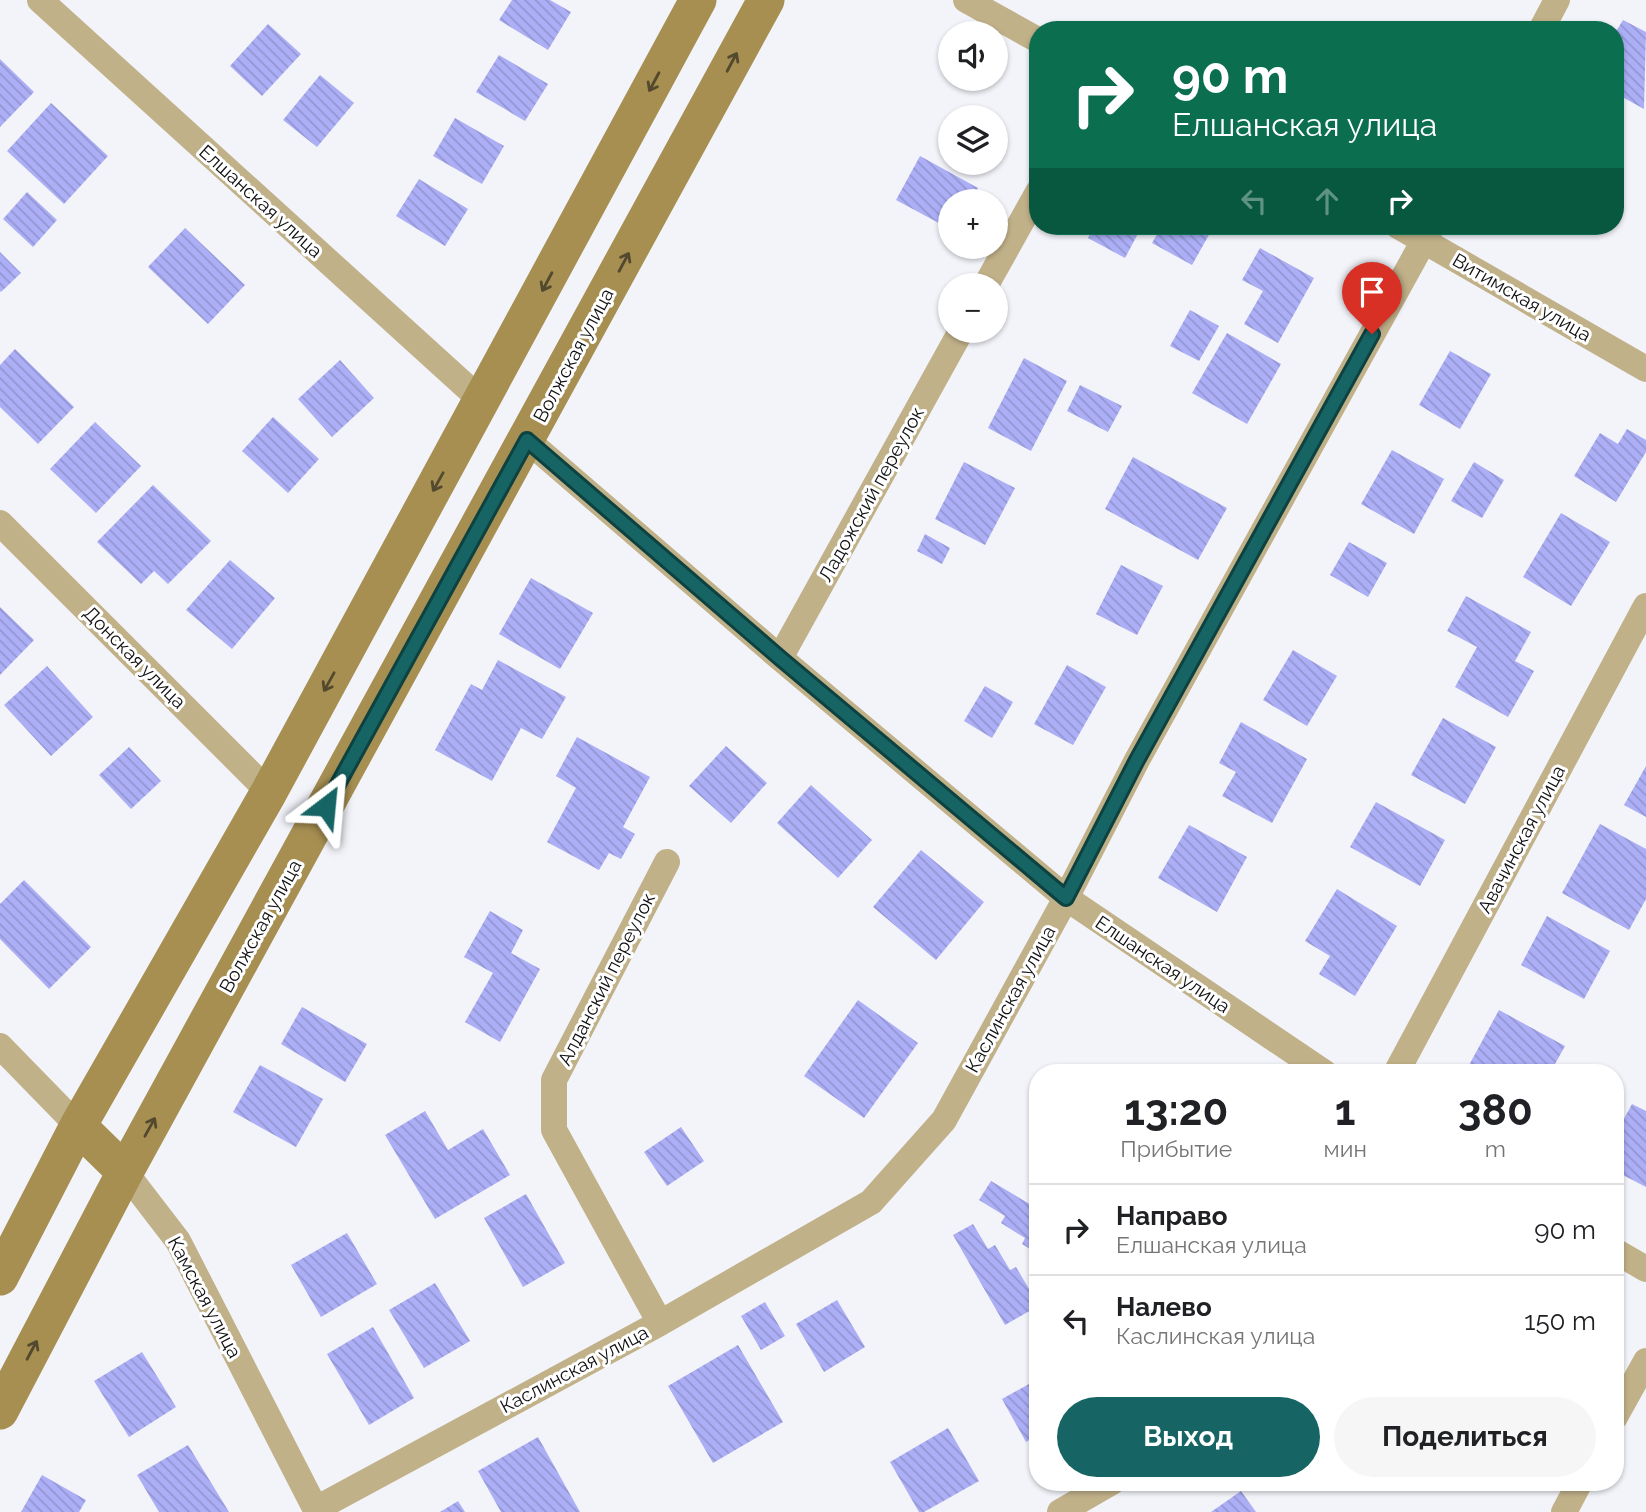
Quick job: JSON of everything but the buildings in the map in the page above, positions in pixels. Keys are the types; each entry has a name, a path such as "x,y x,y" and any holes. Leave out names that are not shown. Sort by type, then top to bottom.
{"street":[{"name":"Елшанская улица","path":"40,0 482,401"},
{"path":"0,1277 78,1126 269,792 698,0"},
{"name":"Волжская улица","path":"0,1411 125,1172 765,0"},
{"path":"966,0 1029,35"},
{"path":"1546,21 1557,0"},
{"path":"993,273 1029,208"},
{"name":"Каслинская улица","path":"317,1511 871,1202 944,1120 1066,898 1137,760 1428,235"},
{"name":"Витимская улица","path":"1432,235 1646,369"},
{"name":"Ладожский переулок","path":"780,658 954,343"},
{"name":"Елшанская улица","path":"527,440 780,658 1066,898 1312,1064"},
{"name":"Донская улица","path":"0,523 269,792"},
{"name":"Авачинская улица","path":"1401,1064 1646,606"},
{"name":"Алданский переулок","path":"660,1322 554,1130 554,1080 667,862"},
{"name":"Камская улица","path":"0,1046 125,1172 178,1241 317,1511"},
{"path":"1624,1256 1646,1269"},
{"path":"1624,1401 1646,1361"},
{"path":"1060,1512 1096,1491"},
{"path":"1564,1512 1575,1491"}],"route":[{"path":"326,806 527,440 780,658 1066,898 1137,760 1372,334"}]}
